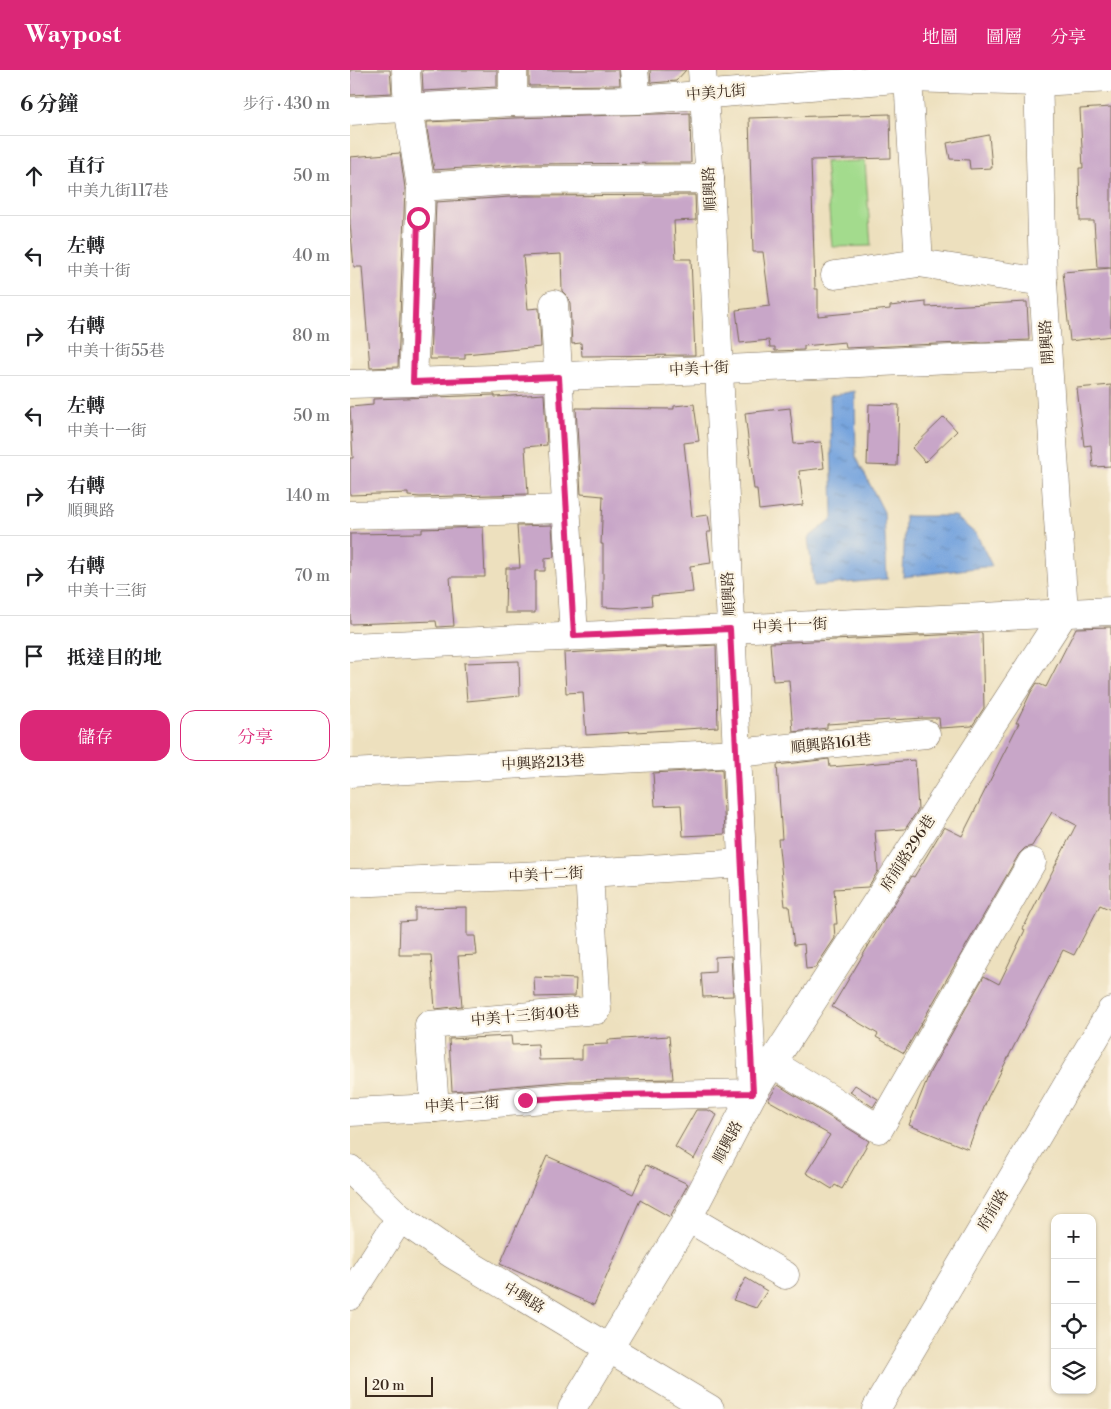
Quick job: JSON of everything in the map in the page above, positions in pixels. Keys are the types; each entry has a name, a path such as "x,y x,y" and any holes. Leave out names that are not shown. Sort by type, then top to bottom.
{"street":[{"path":"406,70 408,108 421,187 413,382"},
{"path":"513,70 513,102"},
{"path":"634,70 637,100"},
{"name":"中美九街","path":"350,111 513,102 637,100 703,82 1038,76 1111,78"},
{"name":"開興路","path":"1038,76 1043,282 1064,613"},
{"path":"908,78 919,263"},
{"name":"順興路","path":"572,1409 610,1350 688,1218 753,1093 717,368 710,179 703,82"},
{"path":"421,187 524,180 710,179"},
{"path":"835,275 919,263 1043,282"},
{"path":"554,304 574,636"},
{"name":"中美十街","path":"350,384 559,377 717,368 1047,355"},
{"path":"350,515 567,509"},
{"name":"中美十一街","path":"350,647 1111,611"},
{"name":"府前路296巷","path":"753,1093 1064,613"},
{"name":"順興路161巷","path":"736,754 926,734"},
{"name":"中興路213巷","path":"350,773 736,754"},
{"path":"772,1063 879,1129 1032,862"},
{"name":"中美十二街","path":"350,883 589,873 742,863"},
{"name":"中美十三街40巷","path":"435,1108 429,1025 597,1010 589,873"},
{"name":"府前路","path":"876,1409 1111,1011"},
{"name":"中美十三街","path":"350,1112 435,1108 570,1097 753,1093"},
{"name":"中興路","path":"350,1169 400,1218 452,1254 610,1350 671,1399 710,1409"},
{"path":"350,1296 400,1218"},
{"path":"688,1218 785,1275"}],"green space":[{"path":"865,161 871,246 832,247 825,162"}],"water":[{"path":"855,391 856,457 884,512 887,579 814,586 808,538 833,518 830,396"},
{"path":"905,516 955,516 977,535 992,566 903,577"}],"building":[{"path":"350,70 390,70 392,93 350,95"},
{"path":"422,70 497,70 497,87 423,91"},
{"path":"529,70 619,70 620,85 529,86"},
{"path":"650,70 686,70 676,81 651,83"},
{"path":"1111,107 1111,267 1097,267 1094,221 1080,221 1079,168 1083,168 1080,109"},
{"path":"690,113 691,163 524,164 434,170 427,129 427,122"},
{"path":"890,114 891,158 811,160 815,289 818,289 818,316 890,309 890,306 926,302 926,307 1027,302 1029,340 846,348 845,342 804,346 804,350 775,351 775,347 770,347 769,340 740,343 736,310 770,306 763,252 753,252 749,118"},
{"path":"989,135 992,168 970,169 969,160 950,159 947,143"},
{"path":"400,153 405,188 398,367 370,368 362,267 354,267 350,223 350,157"},
{"path":"695,195 696,220 674,221 676,259 691,259 695,355 582,356 581,343 572,344 570,303 562,291 561,254 523,256 528,309 539,308 541,347 465,354 465,359 430,359 436,202 525,196"},
{"path":"1111,268 1111,336 1070,341 1063,272"},
{"path":"1111,385 1111,466 1093,467 1091,445 1084,446 1077,388"},
{"path":"544,394 547,445 525,447 528,494 420,497 408,496 408,493 350,495 350,458 353,458 350,407 373,405 373,399 495,395 495,397"},
{"path":"694,404 699,441 684,443 692,517 708,515 711,532 707,532 711,563 690,566 693,592 651,596 652,605 624,608 603,607 603,544 601,544 603,496 581,494 576,408 674,409 674,406"},
{"path":"869,404 899,405 897,466 867,465"},
{"path":"790,408 794,444 821,442 824,468 799,471 803,505 759,510 757,489 754,489 745,413"},
{"path":"944,417 957,431 925,462 912,448"},
{"path":"552,525 554,557 545,558 545,571 535,571 535,613 505,613 506,568 520,568 517,526"},
{"path":"483,527 485,577 450,577 454,626 437,627 436,621 350,624 350,534 422,533 422,529"},
{"path":"1111,627 1111,910 1100,905 1074,955 1063,950 988,1097 968,1149 909,1125 930,1072 984,976 999,984 1025,930 1023,929 1076,825 1052,812 1032,846 1025,848 1019,854 904,1053 876,1037 878,1034 832,1007 882,923 912,876 914,877 944,827 962,836 1019,723 1016,723 1031,692 1037,683 1046,687 1076,628"},
{"path":"982,633 984,708 972,726 940,728 939,718 924,718 827,724 827,728 793,732 789,680 773,681 770,643"},
{"path":"716,645 718,727 586,735 583,692 566,693 564,653"},
{"path":"519,661 520,696 467,701 464,663"},
{"path":"829,759 830,767 915,760 918,810 905,829 875,831 878,871 868,887 834,889 837,924 834,924 835,938 815,968 806,969 804,944 794,945 789,906 785,906 778,839 782,839 777,765"},
{"path":"722,769 725,834 683,836 681,805 655,806 653,773"},
{"path":"467,907 467,936 475,936 477,955 458,956 462,1006 435,1009 431,955 399,955 400,922 415,921 415,908"},
{"path":"731,956 733,996 703,997 701,973 715,972 715,957"},
{"path":"534,977 576,979 575,996 535,997"},
{"path":"511,1036 512,1045 538,1044 539,1060 582,1059 582,1045 608,1044 608,1040 669,1036 673,1079 570,1081 452,1091 449,1039"},
{"path":"778,1085 869,1141 842,1189 835,1185 832,1189 806,1173 830,1135 768,1100"},
{"path":"855,1085 878,1099 873,1107 850,1092"},
{"path":"696,1110 708,1110 717,1115 694,1159 675,1147"},
{"path":"547,1156 633,1194 646,1165 688,1184 670,1217 640,1200 594,1305 500,1264"},
{"path":"746,1278 767,1291 756,1308 733,1300"}],"route":[{"path":"418,218 413,382 559,377 574,636 730,629 753,1093 610,1095 525,1100"}]}
